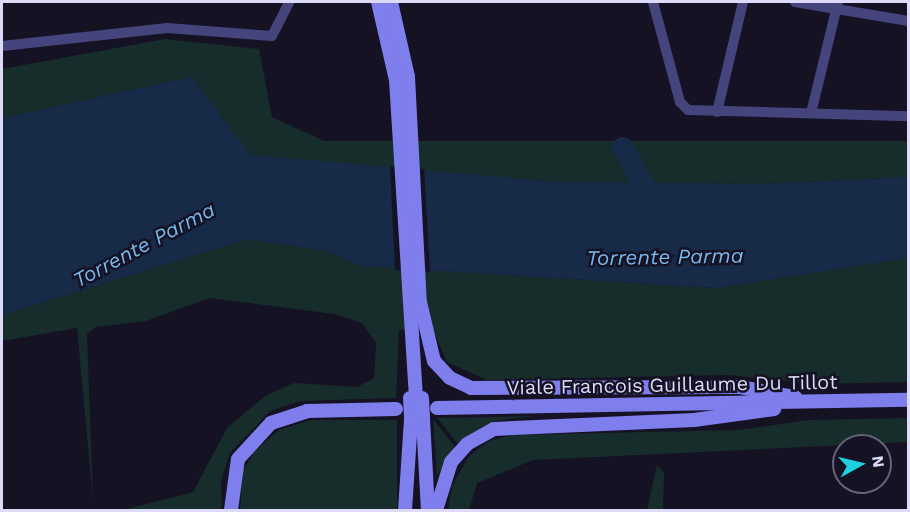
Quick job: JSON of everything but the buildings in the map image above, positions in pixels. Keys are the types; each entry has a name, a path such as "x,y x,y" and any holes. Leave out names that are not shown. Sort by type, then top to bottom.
{"main road":[{"path":"378,2 404,115 420,302 416,394 422,510"},
{"path":"391,2 405,56 404,115 418,329 438,367 471,388 740,387 815,402"},
{"name":"Viale Francois Guillaume Du Tillot","path":"437,408 909,400"},
{"path":"436,510 442,480 457,454 501,427 694,420 815,402"},
{"path":"231,510 238,459 271,423 307,411 396,409"},
{"path":"405,510 417,419"},
{"path":"417,419 428,510"}],"street":[{"path":"2,46 167,28 272,36 290,2"},
{"path":"653,2 680,102 688,110 909,116"},
{"path":"717,112 743,2"},
{"path":"795,2 837,6 909,21"},
{"path":"811,113 837,6"}],"green space":[{"path":"165,39 259,49 272,117 324,141 908,141 908,177 761,184 557,182 249,155 192,77 2,118 2,69"},
{"path":"247,239 326,251 361,266 716,288 908,258 908,382 814,384 728,375 487,380 447,362 433,329 399,330 396,398 300,401 270,411 230,453 221,481 222,510 123,510 193,492 227,428 265,396 294,383 357,387 374,378 376,343 362,323 335,314 209,298 146,321 96,327 87,334 93,500 77,328 2,341 2,315"},
{"path":"536,416 494,421 458,444 437,418"},
{"path":"908,418 908,442 892,443 892,434 832,434 832,446 533,460 477,483 469,510 448,510 452,486 469,456 489,441 512,435 738,430 810,420"},
{"path":"433,419 455,447 437,476"},
{"path":"311,420 397,420 397,510 240,510 243,471 254,452 279,430"},
{"path":"657,465 664,473 663,510 647,510"}],"water":[{"name":"Torrente Parma","path":"192,77 250,155 557,182 761,184 908,177 908,258 716,288 361,266 326,251 247,239 2,315 2,118"}],"pier":[{"path":"390,166 424,169 430,272 395,270"}],"waterway":[{"path":"622,147 656,206"}]}
